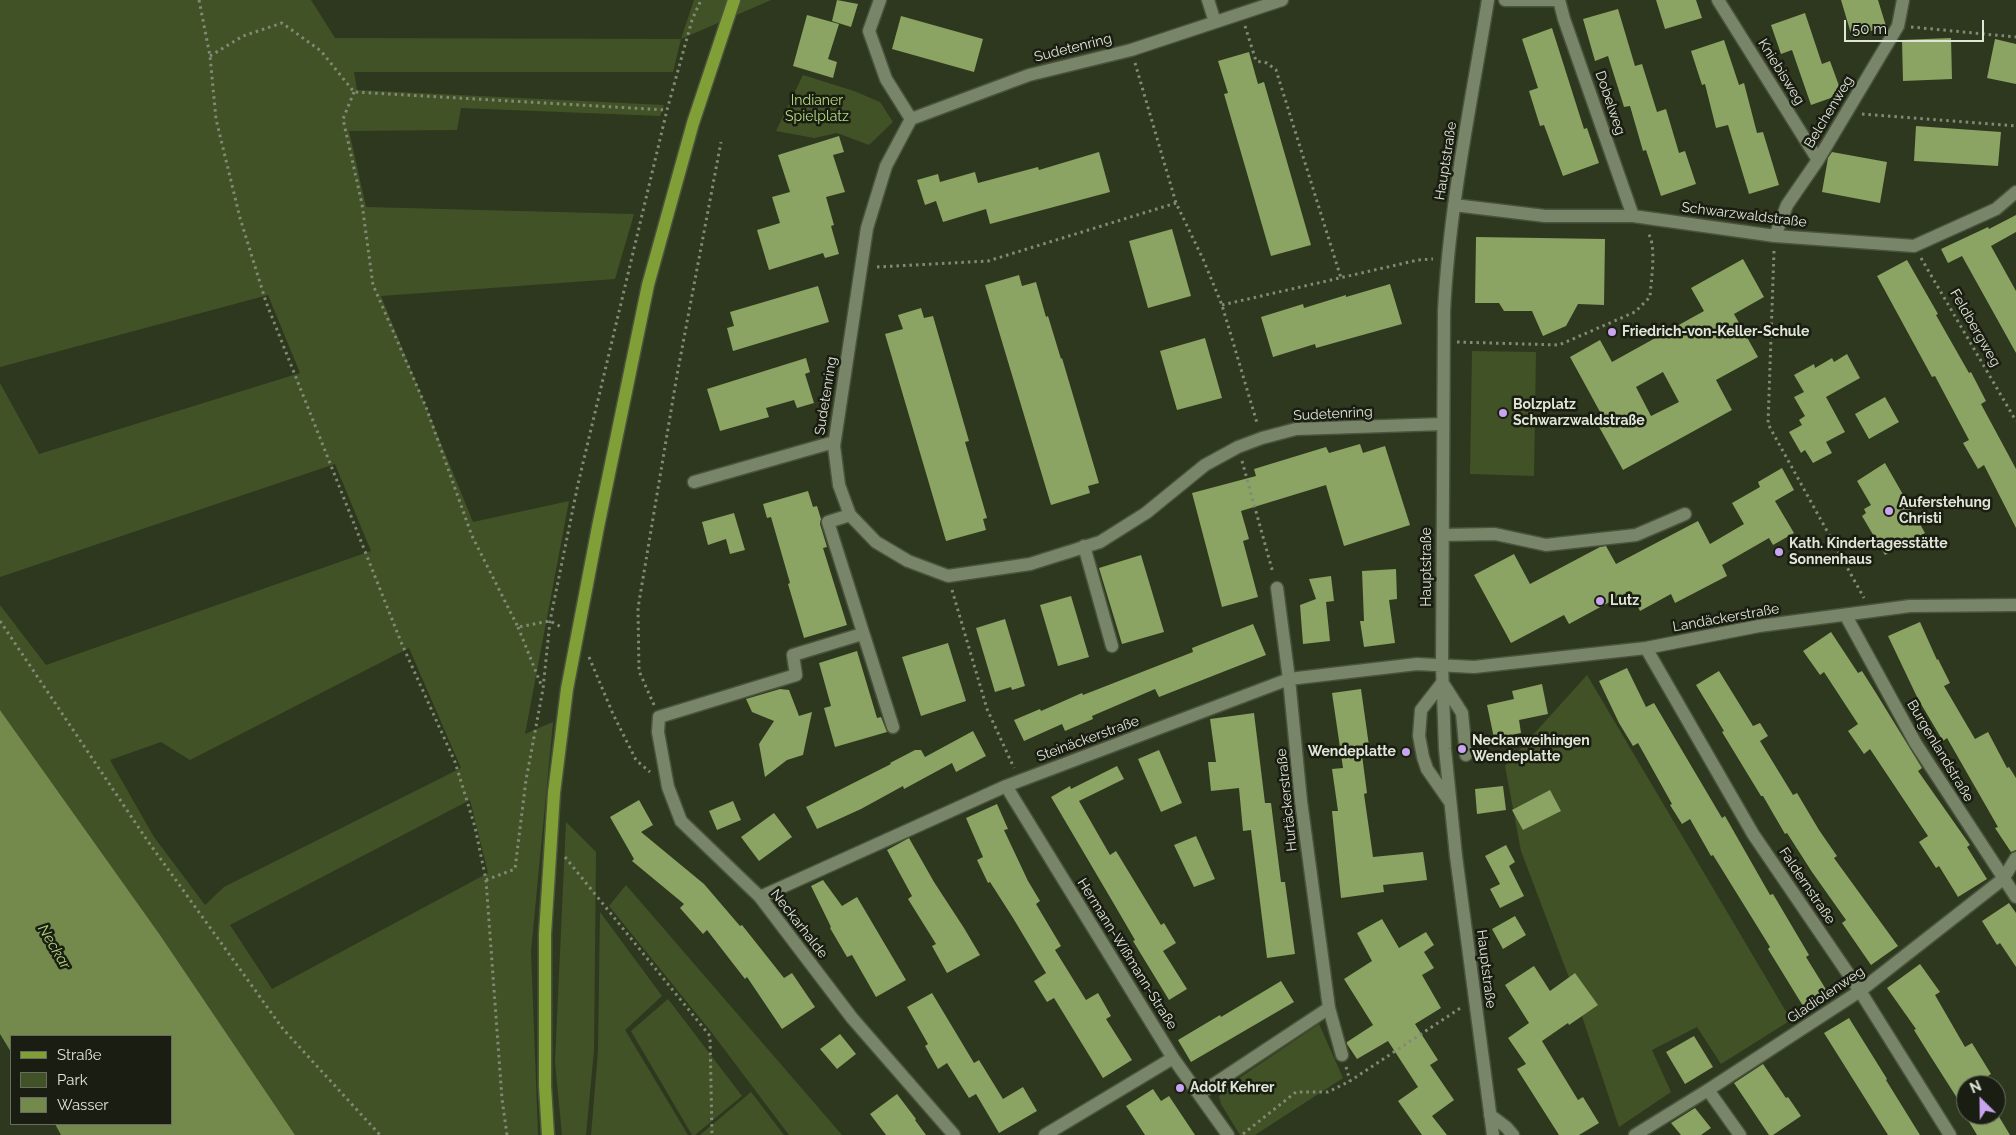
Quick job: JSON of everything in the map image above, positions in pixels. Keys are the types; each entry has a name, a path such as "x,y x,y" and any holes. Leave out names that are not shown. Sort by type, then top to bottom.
{"main road":[{"path":"548,1135 544,1086 545,934 550,838 567,689 648,285 693,123 734,0"}],"street":[{"path":"880,0 869,31 886,79 911,120"},
{"path":"1208,0 1215,22"},
{"name":"Sudetenring","path":"1282,0 1131,50 1029,75 911,120 886,166 867,228 834,442 839,485 850,515 876,542 908,561 948,576 1030,564 1100,542 1146,513 1205,465 1238,446 1296,429 1443,424"},
{"name":"Hauptstraße","path":"1488,0 1454,205 1447,260 1443,424 1442,683 1445,749 1492,1135"},
{"path":"1505,0 1554,0"},
{"name":"Dobelweg","path":"1559,0 1564,19 1636,217"},
{"name":"Kniebisweg","path":"1718,0 1818,160"},
{"name":"Belchenweg","path":"1775,236 1787,205 1818,160 1898,26 1903,0"},
{"name":"Schwarzwaldstraße","path":"1454,205 1545,216 1636,217 1775,236 1914,246 1996,209 2016,192"},
{"path":"694,482 834,442"},
{"path":"1443,535 1496,534 1546,545 1636,535 1685,514"},
{"path":"850,515 828,522 893,727"},
{"path":"1084,546 1112,646"},
{"name":"Hurtäckerstraße","path":"1277,588 1290,679 1301,801 1329,1008 1342,1055"},
{"name":"Landäckerstraße","path":"1442,665 1474,666 1646,648 1760,626 1910,606 2016,605"},
{"name":"Burgenlandstraße","path":"1846,616 1916,744 2002,879 2016,897"},
{"path":"659,717 796,676 793,655 862,634"},
{"name":"Faldernstraße","path":"1646,648 1753,834 1860,991 1950,1135"},
{"name":"Steinäckerstraße","path":"760,897 1019,780 1170,726 1290,679 1417,664 1442,665"},
{"path":"1451,803 1427,769 1419,736 1421,710 1442,683 1462,713 1466,755"},
{"name":"Neckarhalde","path":"659,717 658,732 668,788 681,821 760,897 852,1018 954,1135"},
{"name":"Hermann-Wißmann-Straße","path":"1006,786 1173,1058 1228,1135"},
{"name":"Gladiolenweg","path":"1634,1135 1708,1090 1860,991 2002,879 2016,858"},
{"path":"1199,1094 1329,1008"},
{"path":"1044,1135 1173,1058"},
{"path":"1708,1090 1740,1135"},
{"path":"1490,1116 1506,1127 1513,1135"}],"path":[{"path":"199,0 210,56 216,119 240,218 266,302 401,642 455,762 475,827 486,880 502,1099 507,1135"},
{"path":"486,880 515,869 526,780 543,690 550,621 578,484 667,110 692,20 700,0"},
{"path":"1241,14 1256,61 1267,63 1276,70 1341,278"},
{"path":"210,56 243,36 282,24 321,50 354,92 667,110"},
{"path":"1898,26 2016,37"},
{"path":"1131,50 1176,203 1203,259 1222,305 1262,438"},
{"path":"354,92 343,119 362,204 373,285 426,407 472,536 518,627 543,690"},
{"path":"1846,113 2016,126"},
{"path":"659,717 639,672 638,608 676,375 721,142"},
{"path":"861,268 988,261 1176,203"},
{"path":"1444,340 1536,346 1559,345 1636,312 1650,297 1652,252 1651,238 1636,217"},
{"path":"1775,236 1768,424 1872,612"},
{"name":"Feldbergweg","path":"1914,246 2014,414 2016,421"},
{"path":"1222,305 1418,260 1447,260"},
{"path":"1238,446 1277,588"},
{"path":"948,576 987,710 1019,780"},
{"path":"0,621 147,840 283,1029 380,1135"},
{"path":"518,627 550,621 577,635 636,760 668,788"},
{"path":"550,838 710,1036 712,1135"},
{"path":"1242,1135 1296,1092 1328,1092 1350,1081 1475,998"}],"green space":[{"path":"0,0 311,0 335,38 681,39 673,72 354,72 357,90 664,105 660,116 461,108 457,130 349,131 366,207 634,214 615,279 381,296 473,522 569,501 525,734 553,722 531,951 538,1135 295,1135 160,935 0,710 0,605 46,665 371,551 335,464 0,577 0,383 39,454 300,373 268,295 0,367","holes":["409,648 461,768 224,887 205,905 154,837 110,760 161,742 190,760","470,800 488,873 272,989 230,925"]},
{"path":"694,0 771,0 681,39"},
{"name":"Indianer Spielplatz","path":"803,75 854,91 880,102 893,122 869,145 837,133 814,138 776,131"},
{"name":"Bolzplatz Schwarzwaldstraße","path":"1472,351 1536,352 1534,476 1470,474"},
{"path":"1587,675 1791,1020 1721,1064 1697,1027 1652,1050 1671,1092 1619,1127 1571,983 1521,851 1505,766"},
{"path":"566,822 596,852 594,1050 586,1135 562,1135 555,1062"},
{"path":"626,885 842,1135 789,1135 712,1033 609,906"},
{"path":"600,912 662,996 625,1030 688,1135 591,1135 598,1052"},
{"path":"668,999 742,1096 695,1135 692,1135 631,1031"},
{"path":"1319,1024 1343,1078 1255,1135 1240,1135 1221,1104 1219,1097 1223,1089"},
{"path":"751,1092 784,1135 700,1135"}],"water":[{"name":"Neckar","path":"0,710 160,935 295,1135 61,1135 56,1125 172,1125 172,1035 10,1035 10,1050 0,1034"}],"building":[{"path":"837,0 858,4 851,27 832,21"},
{"path":"1656,0 1696,0 1702,18 1665,29"},
{"path":"1841,0 1878,0 1886,26 1852,37"},
{"path":"1618,9 1635,66 1642,64 1657,112 1666,109 1679,153 1685,151 1696,184 1661,196 1646,150 1643,151 1630,106 1624,107 1608,56 1595,61 1583,19"},
{"path":"1805,13 1822,64 1830,61 1842,94 1811,105 1792,50 1781,54 1771,25"},
{"path":"807,15 839,24 828,59 837,62 833,78 793,66"},
{"path":"901,16 983,39 974,72 892,49"},
{"path":"1552,28 1584,129 1587,128 1599,163 1563,176 1544,125 1540,126 1529,91 1538,88 1522,39"},
{"path":"1951,38 1952,79 1903,81 1902,40"},
{"path":"1995,39 2016,44 2016,84 1987,78"},
{"path":"1724,40 1739,85 1744,83 1757,133 1763,132 1779,185 1749,194 1728,125 1716,128 1705,84 1702,85 1691,51"},
{"path":"1249,52 1258,84 1264,82 1311,245 1271,256 1224,94 1228,93 1218,61"},
{"path":"1916,126 2001,132 1998,166 1914,161"},
{"path":"839,136 844,152 833,155 845,192 826,197 834,225 831,226 839,254 825,258 823,253 769,270 757,230 780,223 772,197 790,192 778,155"},
{"path":"1099,152 1110,192 990,224 986,209 943,222 936,201 925,205 917,180 938,174 940,182 975,172 978,183 1038,167 1039,170"},
{"path":"1832,152 1887,162 1880,203 1822,192 1828,158"},
{"path":"2016,215 2016,232 1991,246 2016,291 2016,353 1962,256 1948,263 1941,249 1988,227 1989,229"},
{"path":"1172,229 1191,296 1148,308 1129,241"},
{"path":"1476,237 1605,239 1604,305 1578,304 1566,326 1543,336 1532,311 1504,311 1499,303 1475,303"},
{"path":"1743,259 1764,297 1734,314 1758,357 1716,380 1732,410 1623,470 1598,425 1605,421 1570,357 1600,340 1612,362 1704,311 1691,288","holes":["1663,372 1679,402 1651,416 1636,387"]},
{"path":"1907,260 1969,373 1971,372 1986,401 1981,404 2016,469 2016,528 1984,465 1978,469 1963,443 1969,440 1935,376 1932,377 1877,276"},
{"path":"1019,275 1022,286 1036,282 1046,317 1048,316 1062,358 1099,483 1088,486 1090,493 1051,505 985,285"},
{"path":"1390,284 1402,324 1316,348 1315,344 1273,357 1261,317 1303,304 1304,308"},
{"path":"818,286 829,322 733,351 727,328 734,326 730,312"},
{"path":"921,308 924,318 933,316 969,441 965,442 987,518 983,519 986,530 946,541 885,334 903,329 898,315"},
{"path":"1205,338 1222,398 1177,410 1160,351"},
{"path":"1847,354 1860,378 1826,397 1845,432 1826,442 1832,453 1813,463 1805,450 1801,453 1789,432 1802,425 1799,420 1805,416 1794,397 1804,392 1794,375 1814,364 1815,368 1832,358 1834,362"},
{"path":"806,358 810,372 805,374 814,403 797,408 794,400 766,408 769,417 720,431 707,389"},
{"path":"1885,397 1899,422 1869,439 1855,414"},
{"path":"1360,444 1363,453 1385,446 1410,525 1344,546 1326,485 1241,511 1249,539 1243,541 1258,597 1222,607 1192,493 1256,476 1254,469 1326,447 1329,453"},
{"name":"Auferstehung Christi","path":"1885,463 1925,533 1885,555 1862,516 1866,513 1864,509 1871,505 1857,481"},
{"path":"1782,468 1794,490 1775,501 1794,533 1773,545 1769,538 1722,565 1727,576 1675,603 1671,594 1640,611 1630,591 1569,624 1564,615 1511,643 1474,575 1514,554 1530,584 1600,547 1606,546 1616,564 1698,521 1710,544 1744,524 1732,503 1760,487 1758,482"},
{"path":"808,491 813,507 817,506 821,519 820,524 827,547 823,548 847,625 804,638 771,517 767,518 763,504"},
{"path":"734,513 745,550 730,554 726,539 708,545 702,522"},
{"path":"1141,555 1164,632 1122,644 1099,568"},
{"path":"1396,569 1397,599 1389,600 1395,643 1364,647 1360,621 1364,621 1362,571"},
{"path":"1331,576 1334,601 1326,602 1330,641 1303,644 1300,605 1316,599 1309,579"},
{"path":"1071,596 1089,657 1058,666 1040,605"},
{"path":"1005,619 1025,686 1012,690 1011,687 995,692 976,628"},
{"path":"1920,622 1937,660 1950,683 1944,686 1975,739 1988,732 2007,768 2009,767 2016,778 2016,850 2011,852 1995,828 1998,827 1947,738 1943,741 1918,699 1888,636"},
{"path":"1253,624 1266,655 1159,697 1155,689 1092,716 1093,719 1065,731 1062,724 1024,741 1014,720 1193,652 1192,648"},
{"path":"1831,632 1858,673 1862,671 1876,693 1922,768 1918,771 1970,845 1967,847 1987,879 1958,897 1939,866 1936,868 1919,842 1928,836 1870,749 1864,754 1848,731 1858,724 1824,672 1820,675 1803,651"},
{"path":"948,643 966,701 921,716 902,657"},
{"path":"857,651 877,718 881,717 887,732 835,747 824,708 831,706 819,663"},
{"path":"1627,668 1646,707 1654,703 1722,818 1725,816 1770,895 1773,894 1809,955 1806,957 1827,991 1803,1006 1768,949 1770,947 1713,855 1711,856 1690,819 1682,824 1638,743 1633,746 1619,723 1599,681"},
{"path":"1719,671 1753,726 1760,723 1768,736 1760,741 1793,795 1797,793 1837,856 1834,858 1898,946 1871,965 1842,923 1846,920 1787,833 1785,834 1763,796 1761,796 1696,685"},
{"path":"1542,684 1548,714 1519,720 1521,733 1494,738 1487,705 1514,699 1512,691"},
{"path":"780,689 789,690 799,716 812,712 803,755 787,760 765,777 759,744 774,721 752,712 746,699"},
{"path":"1361,689 1370,753 1362,755 1367,793 1364,794 1373,857 1423,852 1427,880 1383,885 1384,892 1341,898 1332,811 1338,811 1332,769 1343,768 1332,693"},
{"path":"1254,713 1265,803 1271,803 1281,882 1285,882 1295,954 1267,958 1251,830 1243,831 1239,788 1211,791 1208,762 1216,762 1210,719"},
{"path":"973,731 986,756 956,772 952,763 904,789 903,786 861,809 817,829 806,807 915,750 921,750 925,757"},
{"path":"1159,750 1182,803 1161,812 1138,759"},
{"path":"1117,766 1124,779 1079,801 1110,855 1116,851 1161,925 1164,923 1176,943 1163,951 1187,989 1169,1000 1051,797 1070,786 1071,789"},
{"path":"1503,786 1506,810 1477,814 1475,789"},
{"path":"1550,790 1561,811 1523,830 1512,810"},
{"path":"639,800 653,825 641,832 704,884 740,926 742,925 784,978 792,973 815,1007 782,1029 747,977 745,979 707,930 703,934 680,908 684,904 632,861 634,859 610,817"},
{"path":"733,801 741,820 717,830 709,811"},
{"path":"997,804 1008,829 1004,830 1028,881 1040,901 1036,904 1061,946 1055,950 1086,1000 1098,993 1111,1016 1106,1019 1132,1060 1103,1078 1054,998 1047,1002 1034,981 1046,973 990,882 988,883 977,860 983,857 966,818"},
{"path":"774,813 792,837 759,861 741,837"},
{"path":"1196,836 1215,879 1194,887 1174,845"},
{"path":"909,838 980,955 947,973 932,946 936,944 908,899 912,896 887,850"},
{"path":"1506,845 1515,862 1509,866 1524,896 1500,908 1490,889 1500,884 1485,856"},
{"path":"823,880 842,906 857,897 906,980 876,997 852,955 847,957 830,928 811,886"},
{"path":"2009,903 2016,913 2016,967 2000,943 1997,945 1982,921"},
{"path":"1515,916 1526,935 1503,949 1492,929"},
{"path":"1382,919 1399,948 1426,932 1434,945 1424,952 1434,968 1422,975 1441,1008 1415,1024 1438,1060 1430,1065 1454,1100 1432,1116 1447,1135 1422,1135 1398,1101 1418,1087 1388,1041 1357,1059 1347,1044 1347,1042 1373,1025 1344,979 1372,961 1357,933"},
{"path":"1920,964 1940,992 1935,995 1965,1047 1972,1043 1991,1074 1956,1075 1956,1096 1914,1030 1916,1029 1887,988"},
{"path":"1534,966 1550,991 1575,973 1598,1005 1542,1041 1578,1100 1583,1097 1599,1123 1579,1135 1559,1135 1517,1069 1526,1064 1508,1038 1529,1023 1505,985"},
{"path":"1281,981 1294,1002 1191,1062 1178,1040"},
{"path":"932,993 974,1063 979,1060 1003,1099 1023,1087 1037,1111 999,1133 976,1094 969,1098 947,1063 938,1069 925,1046 928,1044 907,1007"},
{"path":"1849,1018 1920,1135 1888,1135 1824,1033"},
{"path":"840,1034 856,1054 837,1069 820,1049"},
{"path":"1694,1036 1713,1067 1685,1084 1666,1052"},
{"path":"1763,1064 1801,1116 1773,1135 1769,1135 1734,1083"},
{"path":"1153,1089 1161,1101 1169,1096 1195,1135 1145,1135 1126,1106"},
{"path":"897,1094 926,1135 886,1135 870,1114"},
{"path":"1695,1108 1711,1128 1701,1135 1681,1135 1671,1123"},
{"path":"1971,1125 2004,1125 2010,1135 1977,1135"}],"place":[{"name":"Friedrich-von-Keller-Schule","path":"1612,332"},
{"name":"Bolzplatz Schwarzwaldstraße","path":"1503,413"},
{"name":"Auferstehung Christi","path":"1889,511"},
{"name":"Kath. Kindertagesstätte Sonnenhaus","path":"1779,552"},
{"name":"Lutz","path":"1600,601"},
{"name":"Neckarweihingen Wendeplatte","path":"1462,749"},
{"name":"Wendeplatte","path":"1406,752"},
{"name":"Adolf Kehrer","path":"1180,1088"}]}
